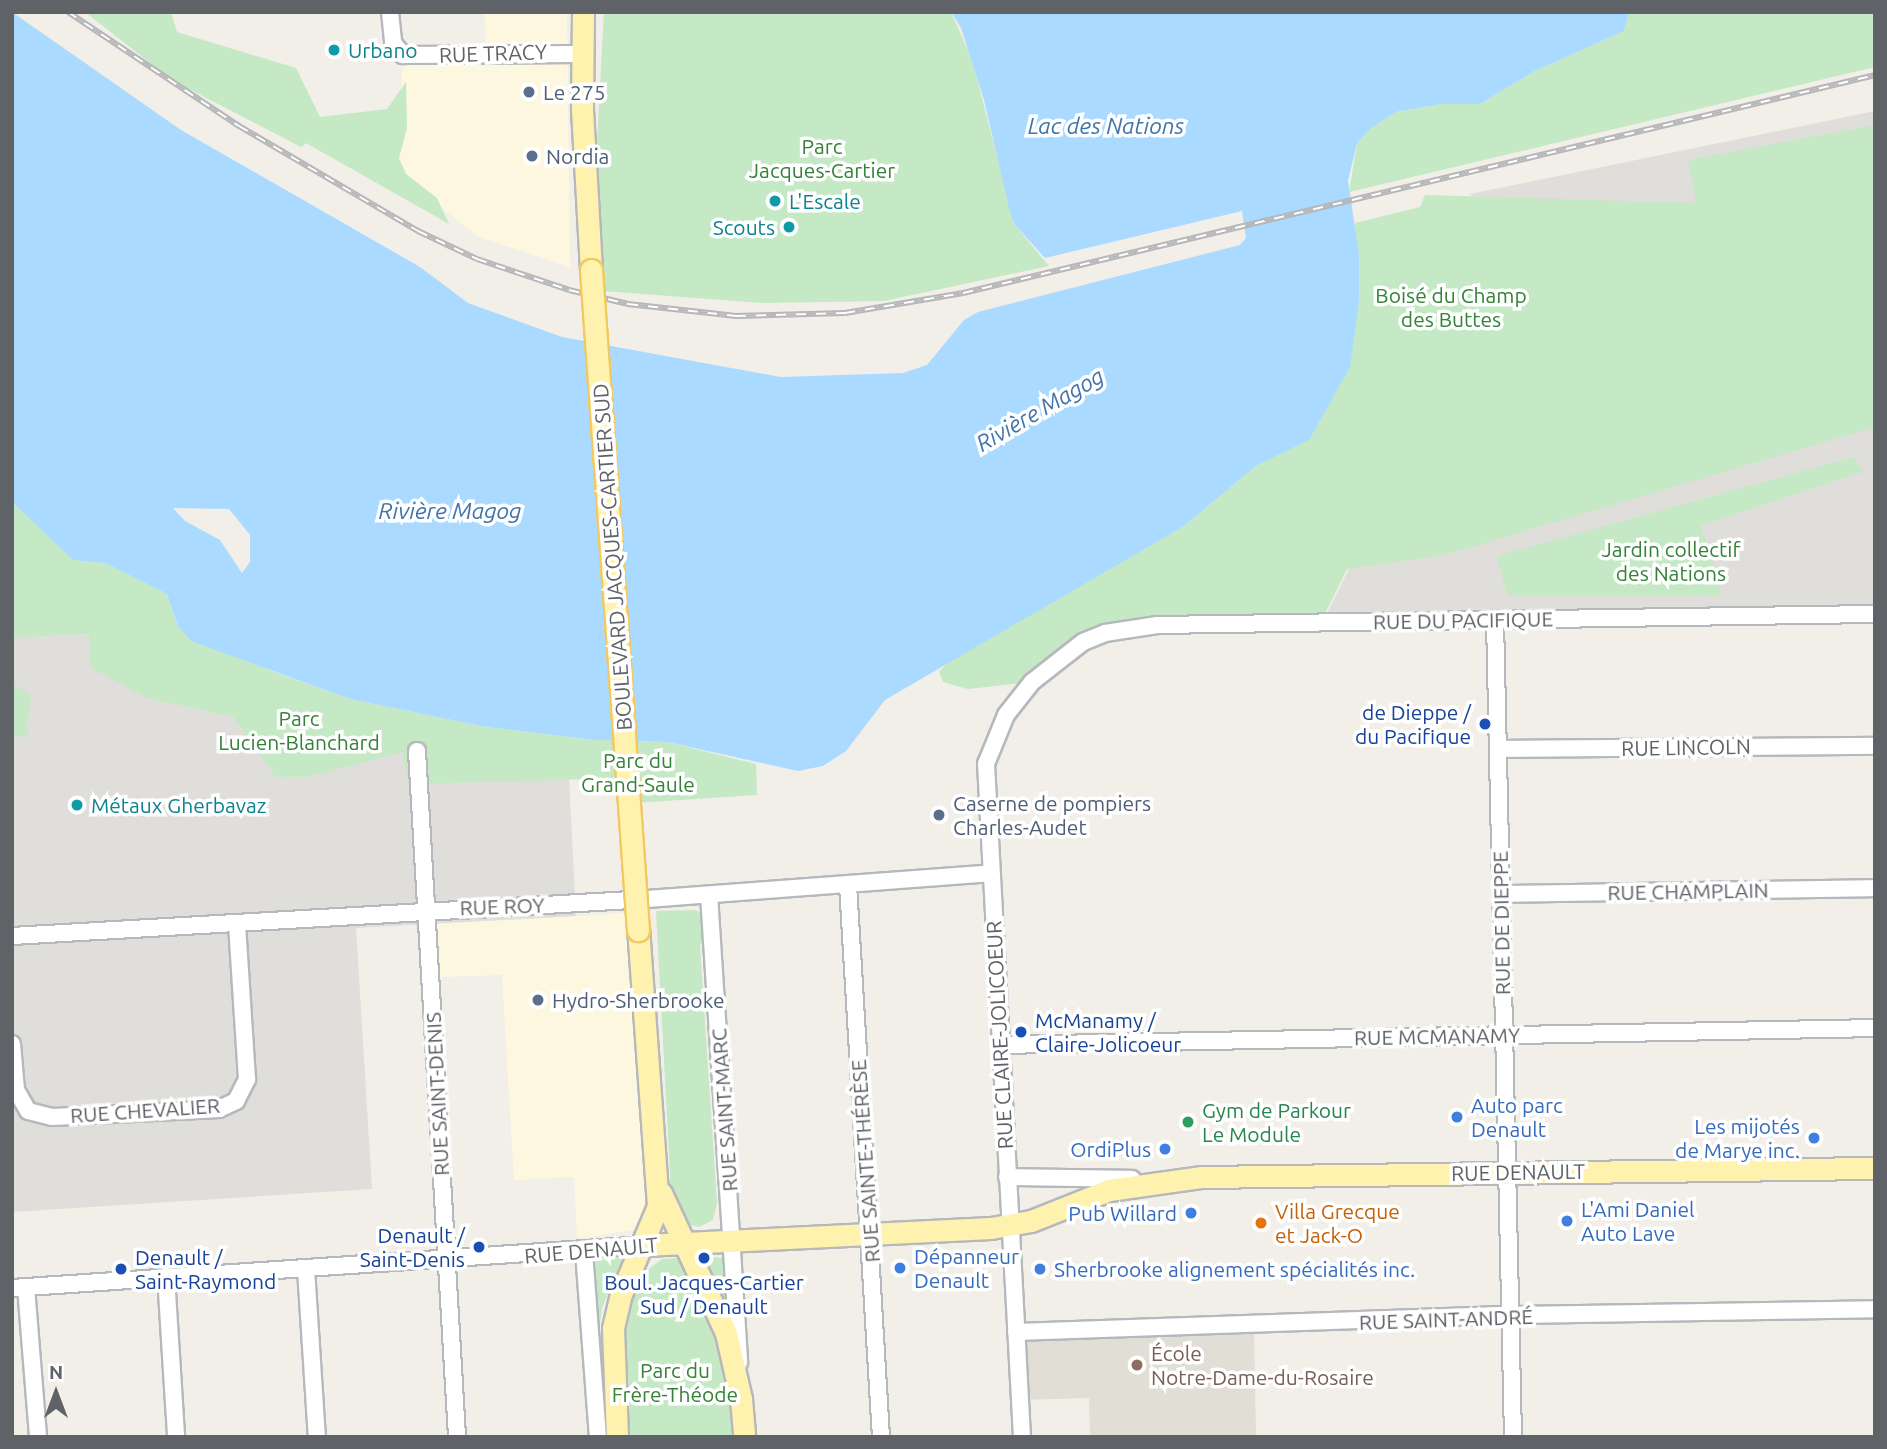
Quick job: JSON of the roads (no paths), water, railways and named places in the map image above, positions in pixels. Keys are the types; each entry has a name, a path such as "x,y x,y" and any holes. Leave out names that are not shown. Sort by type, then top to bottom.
{"main road":[{"name":"BOULEVARD JACQUES-CARTIER SUD","path":"583,12 582,54 591,270 659,1185 653,1226 621,1294 613,1328 617,1437"},
{"name":"RUE DENAULT","path":"645,1245 870,1235 1010,1224 1109,1190 1162,1180 1507,1171 1875,1168"},
{"name":"BOULEVARD JACQUES-CARTIER SUD","path":"659,1185 681,1242 726,1333 741,1399 744,1437"}],"street":[{"name":"RUE TRACY","path":"390,12 393,43 403,55 582,54"},
{"name":"RUE DU PACIFIQUE","path":"1059,658 1105,633 1157,625 1875,614"},
{"name":"RUE DE DIEPPE","path":"1495,619 1513,1437"},
{"name":"RUE CLAIRE-JOLICOEUR","path":"1022,1437 986,764 990,744 1019,699 1059,658"},
{"name":"RUE LINCOLN","path":"1498,749 1875,746"},
{"name":"RUE SAINT-DENIS","path":"417,751 457,1437"},
{"name":"RUE ROY","path":"12,936 237,923 426,908 709,895 991,873"},
{"name":"RUE SAINTE-THÉRÈSE","path":"848,885 881,1437"},
{"name":"RUE CHAMPLAIN","path":"1501,894 1875,888"},
{"name":"RUE SAINT-MARC","path":"709,895 741,1399"},
{"name":"RUE CHEVALIER","path":"12,1044 16,1090 28,1111 52,1117 219,1109 236,1101 247,1079 237,923"},
{"name":"RUE MCMANAMY","path":"1000,1045 1875,1028"},
{"name":"RUE DENAULT","path":"1007,1177 1162,1180"},
{"name":"RUE DENAULT","path":"19,1288 645,1245"},
{"path":"584,1251 598,1437"},
{"path":"306,1269 317,1437"},
{"path":"166,1276 176,1437"},
{"path":"19,1288 38,1437"},
{"name":"RUE SAINT-ANDRÉ","path":"1016,1332 1510,1315 1875,1309"}],"water":[{"name":"Rivière Magog","path":"12,12 181,130 420,267 468,303 562,337 781,377 903,373 927,365 964,320 978,312 1240,245 1246,238 1242,211 1045,258 1015,225 1010,212 984,100 961,28 951,12 1629,12 1624,31 1533,72 1480,104 1441,104 1396,112 1371,128 1357,143 1348,181 1359,254 1359,301 1350,367 1309,440 1256,466 1184,526 885,700 846,751 823,766 798,771 667,742 595,740 486,727 350,699 191,641 178,626 167,594 105,563 73,560 12,502","holes":["173,508 229,509 250,535 250,562 242,573 220,540 185,521"]}],"railway":[{"path":"68,12 239,126 418,231 477,259 569,290 628,304 736,316 845,313 963,293 1875,75"}],"place":[{"name":"Urbano","path":"334,50"},
{"name":"Le 275","path":"529,92"},
{"name":"Nordia","path":"532,156"},
{"name":"L'Escale","path":"775,201"},
{"name":"Scouts","path":"789,227"},
{"name":"de Dieppe / du Pacifique","path":"1485,724"},
{"name":"Métaux Gherbavaz","path":"77,805"},
{"name":"Caserne de pompiers Charles-Audet","path":"939,815"},
{"name":"Hydro-Sherbrooke","path":"538,1000"},
{"name":"McManamy / Claire-Jolicoeur","path":"1021,1032"},
{"name":"Auto parc Denault","path":"1457,1117"},
{"name":"Gym de Parkour Le Module","path":"1188,1122"},
{"name":"Les mijotés de Marye inc.","path":"1814,1138"},
{"name":"OrdiPlus","path":"1165,1149"},
{"name":"Pub Willard","path":"1191,1213"},
{"name":"L'Ami Daniel Auto Lave","path":"1567,1221"},
{"name":"Villa Grecque et Jack-O","path":"1261,1223"},
{"name":"Denault / Saint-Denis","path":"479,1247"},
{"name":"Boul. Jacques-Cartier Sud / Denault","path":"704,1258"},
{"name":"Dépanneur Denault","path":"900,1268"},
{"name":"Denault / Saint-Raymond","path":"121,1269"},
{"name":"Sherbrooke alignement spécialités inc.","path":"1040,1269"},
{"name":"École Notre-Dame-du-Rosaire","path":"1137,1365"}],"water label":[{"name":"Lac des Nations","path":"1106,126"}],"park label":[{"name":"Parc Jacques-Cartier","path":"822,158"},
{"name":"Boisé du Champ des Buttes","path":"1451,307"},
{"name":"Jardin collectif des Nations","path":"1671,561"},
{"name":"Parc Lucien-Blanchard","path":"299,730"},
{"name":"Parc du Grand-Saule","path":"638,772"},
{"name":"Parc du Frère-Théode","path":"675,1382"}]}
